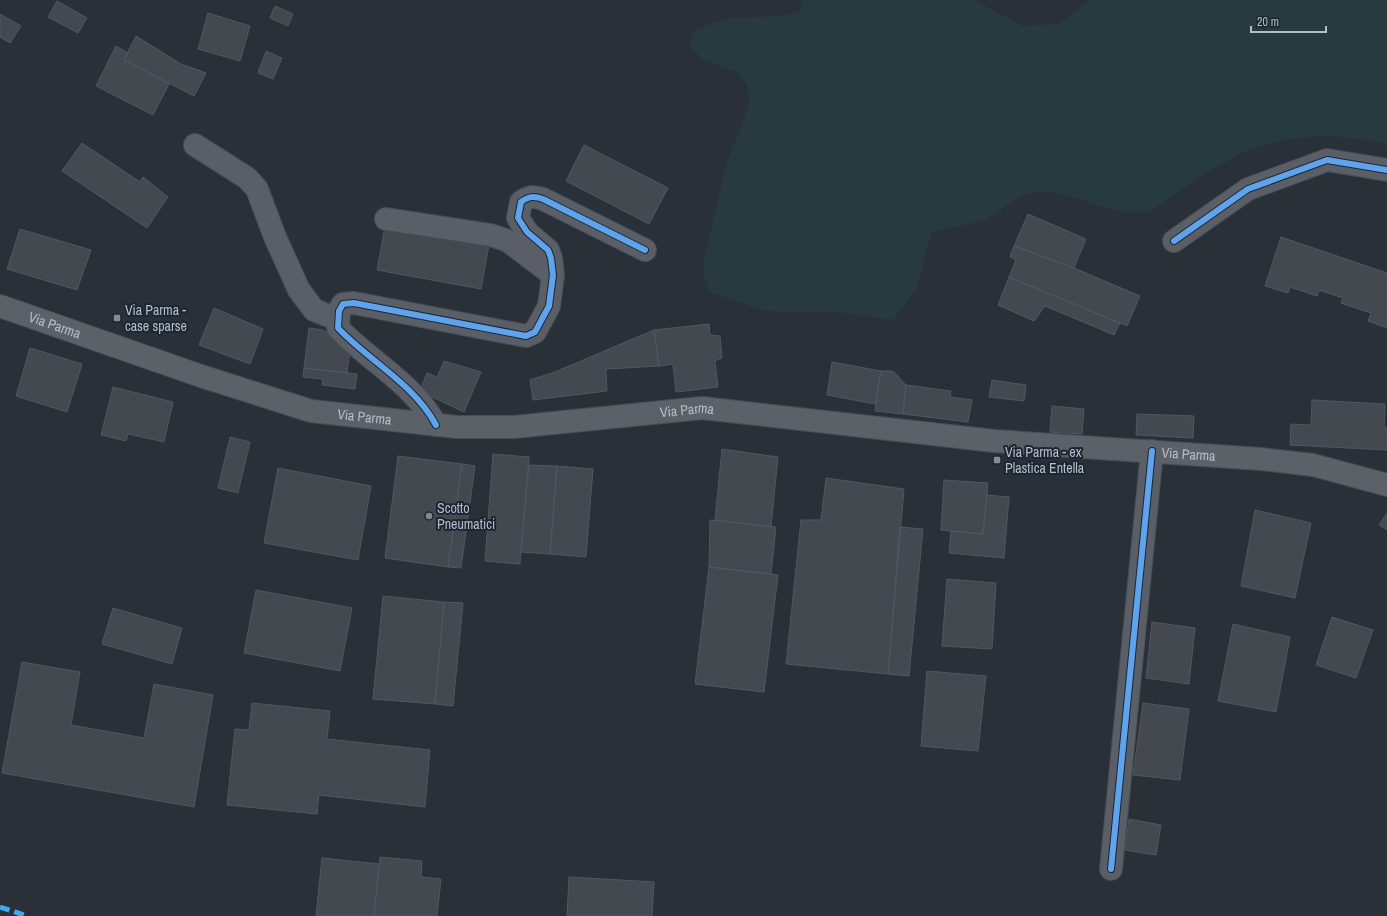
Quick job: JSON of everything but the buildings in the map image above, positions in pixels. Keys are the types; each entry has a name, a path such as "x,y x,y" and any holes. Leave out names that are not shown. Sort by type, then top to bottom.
{"main road":[{"name":"Via Parma","path":"0,306 201,376 311,411 457,427 514,427 702,408 994,440 1152,451 1313,465 1387,485"}],"street":[{"path":"195,145 241,174 257,189 275,237 299,290 314,310 337,319"},
{"path":"1174,241 1248,189 1327,160 1387,170"},
{"path":"436,425 429,412 396,377 350,341 338,328 338,311 343,304 354,303 526,336 535,332 549,306 553,275 551,258 548,250 527,232 518,218 521,202 527,197 535,196 543,199 645,250"},
{"path":"386,219 491,235 508,241 553,275"},
{"path":"1111,869 1152,451"}],"green space":[{"path":"803,0 974,0 1023,26 1059,24 1090,0 1387,0 1387,144 1355,138 1322,136 1274,142 1251,149 1227,161 1196,179 1157,207 1146,212 1133,213 1120,211 1056,193 1043,192 1026,194 985,219 970,224 931,232 917,288 893,320 837,312 778,312 759,309 710,292 704,275 704,258 727,162 745,117 749,101 747,84 736,72 702,59 690,46 694,30 728,18 783,16 799,11"}],"marked path":[{"path":"0,907 27,916"}],"cycle path":[{"path":"1174,241 1248,189 1327,160 1387,170"},
{"path":"436,425 426,410 403,385 338,328 339,311 343,304 354,303 526,336 535,332 549,306 553,275 551,258 548,250 527,232 518,218 521,202 532,197 543,199 645,250"},
{"path":"1111,869 1152,451"}],"place":[{"name":"Via Parma - case sparse","path":"117,318"},
{"name":"Via Parma - ex Plastica Entella","path":"997,460"},
{"name":"Scotto Pneumatici","path":"429,516"}]}
